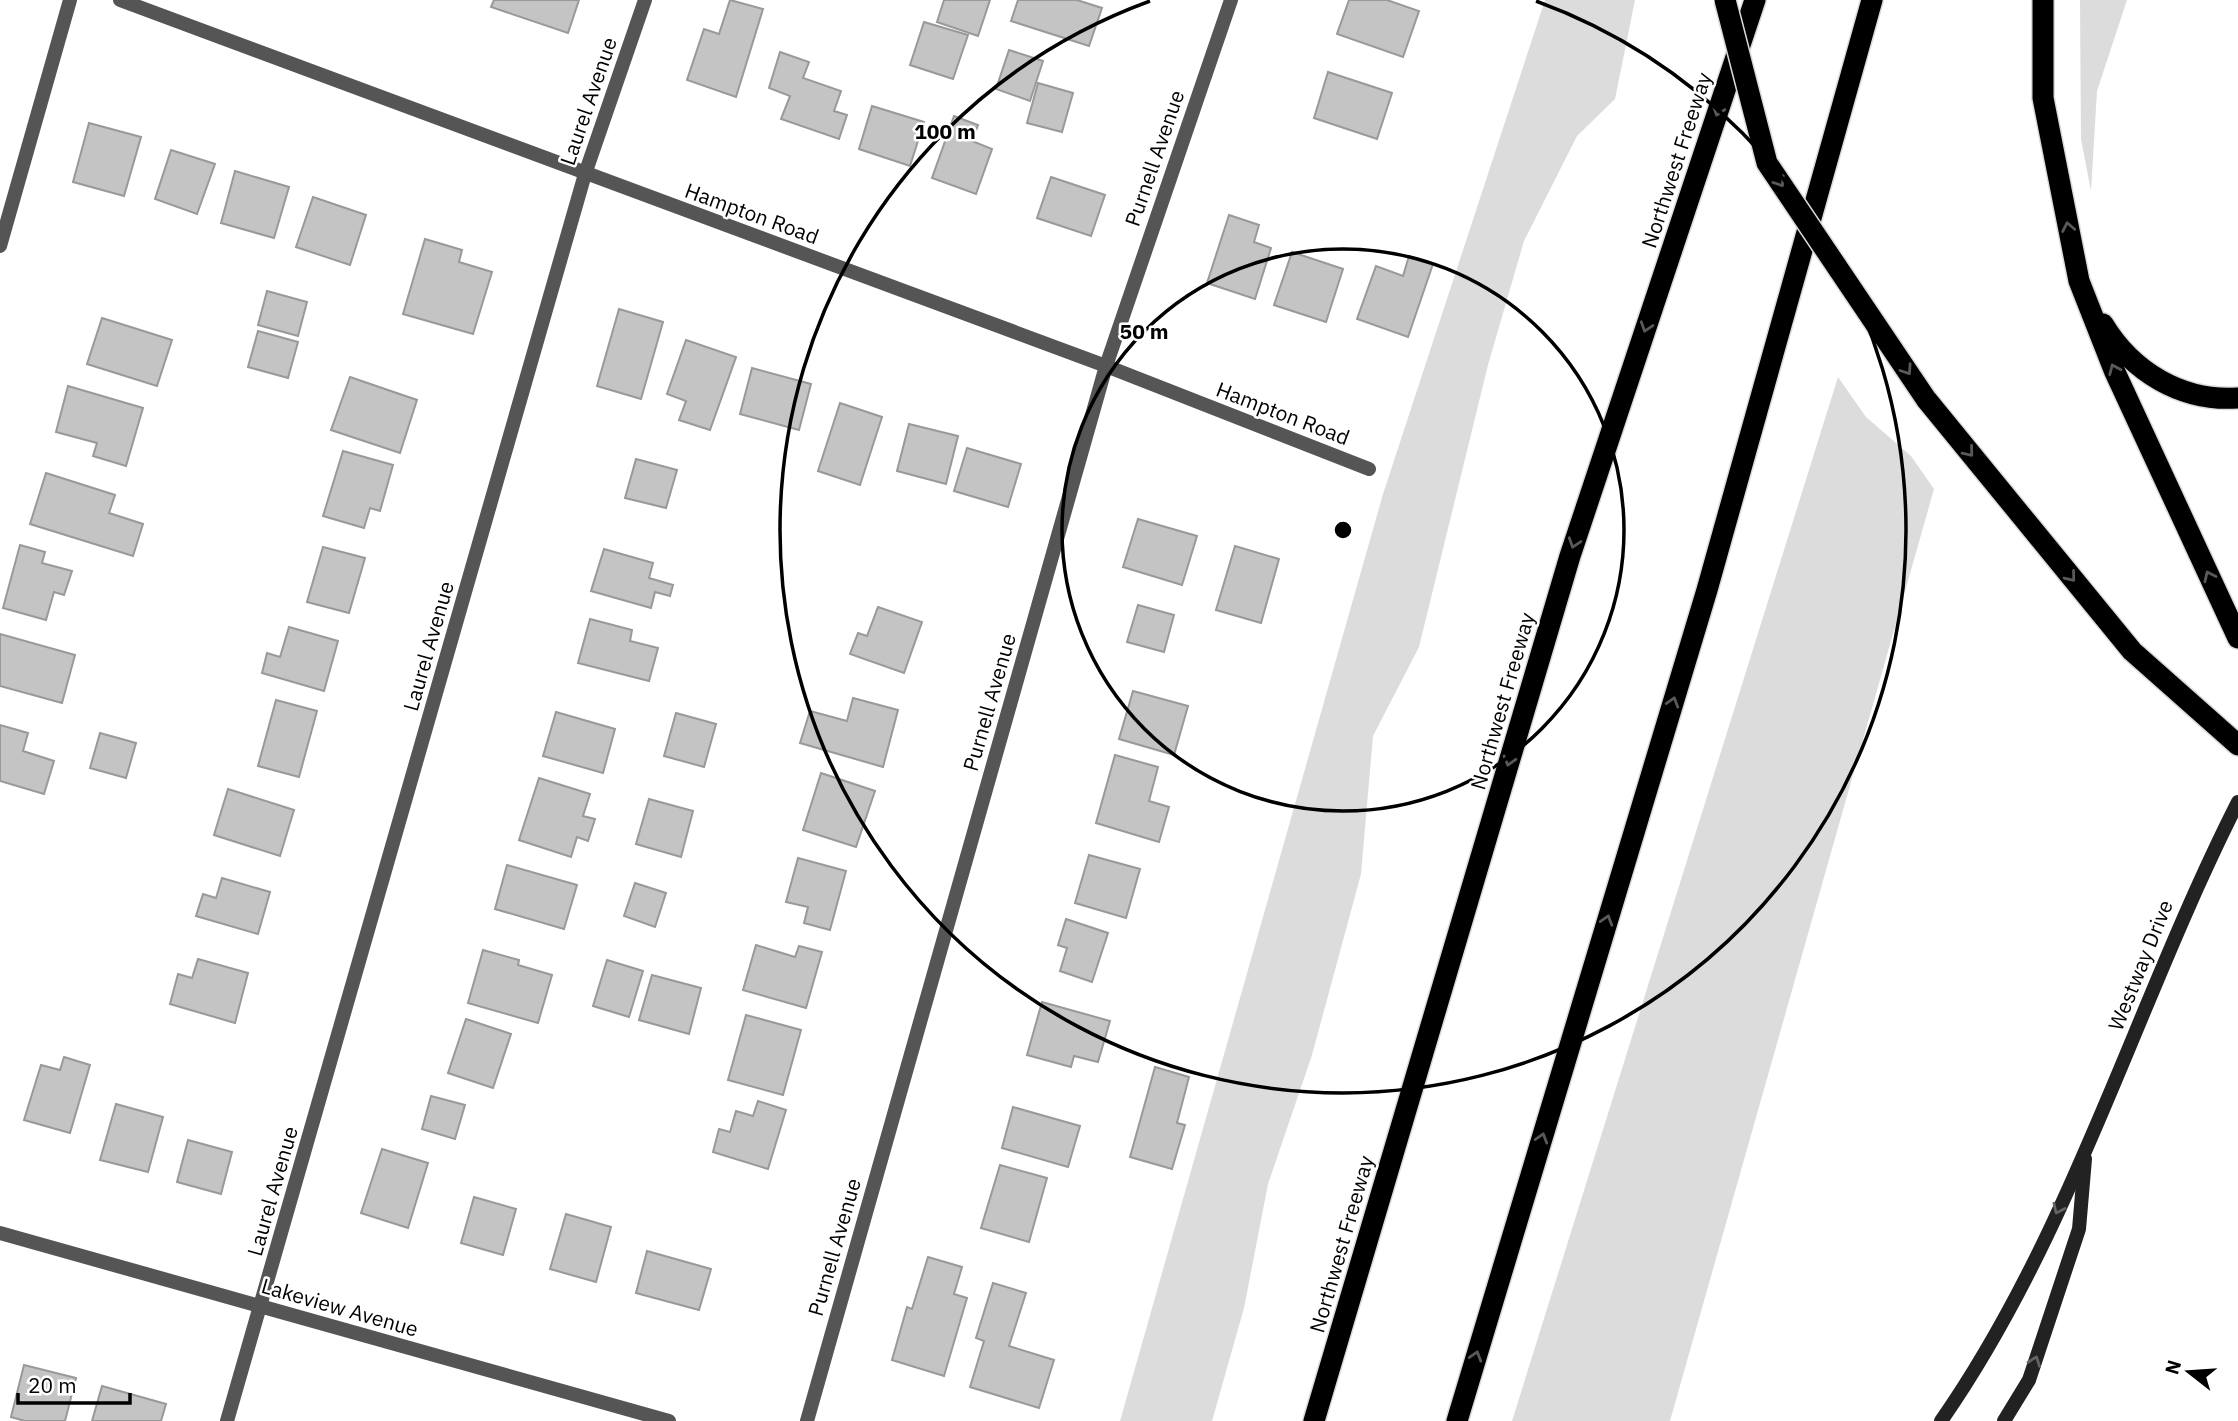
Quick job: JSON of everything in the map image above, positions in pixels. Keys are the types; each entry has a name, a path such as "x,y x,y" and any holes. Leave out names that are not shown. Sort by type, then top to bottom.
{"highway":[{"path":"1725,0 1767,163 1926,399 2132,651 2238,745"},
{"name":"Northwest Freeway","path":"1314,1421 1570,556 1755,0"},
{"path":"1457,1421 1703,603 1872,0"},
{"path":"2043,0 2043,98 2084,293 2114,370 2238,638"},
{"path":"2084,293 2110,335 2151,377 2193,394 2218,399 2238,398"}],"main road":[{"name":"Westway Drive","path":"1941,1421 1970,1379 2033,1263 2086,1147 2193,890 2238,802"},
{"name":"Westway Drive","path":"2004,1421 2029,1380 2079,1229 2086,1147"}],"street":[{"path":"0,246 70,0"},
{"name":"Hampton Road","path":"120,0 1106,366 1368,469"},
{"name":"Laurel Avenue","path":"227,1421 585,174 645,0"},
{"name":"Purnell Avenue","path":"807,1421 1106,366 1230,0"},
{"name":"Lakeview Avenue","path":"0,1233 669,1421"}],"shaded area":[{"path":"1545,0 1635,0 1615,99 1577,136 1524,241 1488,365 1419,647 1373,736 1361,874 1312,1055 1268,1184 1244,1308 1212,1421 1120,1421 1383,494"},
{"path":"2080,0 2127,0 2097,91 2091,191 2081,139"},
{"path":"1838,377 1866,417 1911,456 1934,489 1670,1421 1512,1421"}],"building":[{"path":"494,0 579,0 568,33 491,7"},
{"path":"730,0 763,9 736,97 687,80 704,29 719,34"},
{"path":"944,0 990,0 978,36 937,22"},
{"path":"1018,0 1077,0 1102,8 1089,46 1011,21"},
{"path":"1349,0 1387,0 1419,11 1403,57 1337,34"},
{"path":"924,22 968,35 953,79 910,65"},
{"path":"1009,50 1043,61 1030,101 996,89"},
{"path":"780,52 809,62 803,78 841,91 834,111 847,115 839,139 781,119 790,96 769,88"},
{"path":"1328,72 1392,93 1377,139 1314,118"},
{"path":"1038,83 1073,93 1062,132 1027,123"},
{"path":"872,106 924,122 910,166 859,149"},
{"path":"954,116 978,125 972,141 992,149 976,194 932,178"},
{"path":"89,123 141,137 124,196 73,182"},
{"path":"171,150 215,164 197,214 155,199"},
{"path":"235,171 289,187 274,238 221,223"},
{"path":"1051,177 1105,195 1091,236 1037,218"},
{"path":"313,197 366,215 350,265 296,247"},
{"path":"1229,215 1259,225 1254,242 1271,248 1255,299 1207,283"},
{"path":"425,239 462,250 459,262 492,272 473,334 403,314"},
{"path":"1292,252 1343,269 1326,322 1274,305"},
{"path":"1409,256 1433,264 1408,337 1357,319 1376,266 1403,276"},
{"path":"267,291 307,302 298,336 258,325"},
{"path":"619,309 663,322 641,399 597,386"},
{"path":"102,318 172,340 157,386 87,364"},
{"path":"258,331 298,342 288,378 248,367"},
{"path":"686,340 736,357 710,430 679,420 686,401 667,394"},
{"path":"752,368 811,384 799,430 740,414"},
{"path":"350,377 417,400 400,453 331,430"},
{"path":"68,386 143,408 126,466 93,456 97,443 56,432"},
{"path":"840,403 882,417 860,485 818,471"},
{"path":"909,424 958,436 946,484 897,471"},
{"path":"967,448 1021,464 1008,507 954,491"},
{"path":"343,451 393,465 380,511 370,508 364,528 323,516"},
{"path":"636,459 677,470 666,508 625,498"},
{"path":"46,473 115,495 109,513 143,524 133,556 30,524"},
{"path":"1138,519 1197,536 1182,585 1123,567"},
{"path":"20,545 45,552 42,563 72,571 64,595 54,592 46,620 3,608"},
{"path":"1235,546 1279,559 1261,623 1216,610"},
{"path":"323,547 365,558 349,613 307,602"},
{"path":"604,549 653,563 649,578 673,585 670,596 655,592 651,608 591,591"},
{"path":"1138,605 1174,615 1164,652 1127,642"},
{"path":"878,607 922,622 904,673 850,654 858,633 867,636"},
{"path":"590,619 632,630 630,641 658,648 649,681 578,663"},
{"path":"289,627 338,641 324,691 262,673 267,653 280,657"},
{"path":"0,634 75,655 62,703 0,686"},
{"path":"1133,691 1188,706 1174,755 1119,739"},
{"path":"853,698 898,710 883,767 800,743 810,711 847,721"},
{"path":"276,700 317,711 299,777 258,766"},
{"path":"556,712 615,729 603,773 543,756"},
{"path":"676,713 716,724 704,767 664,756"},
{"path":"0,725 28,733 23,751 54,761 44,794 0,781"},
{"path":"100,733 136,743 126,778 90,768"},
{"path":"1115,755 1158,767 1149,801 1169,807 1159,842 1096,823"},
{"path":"821,773 875,791 856,847 803,830"},
{"path":"539,778 590,794 583,816 595,819 588,841 577,837 571,857 519,840"},
{"path":"228,789 294,810 280,856 214,835"},
{"path":"649,799 693,811 681,857 636,844"},
{"path":"1089,855 1140,869 1126,918 1075,903"},
{"path":"798,858 846,871 830,930 804,923 808,907 786,902"},
{"path":"507,865 577,885 564,929 495,909"},
{"path":"222,878 270,892 258,934 196,916 203,894 216,898"},
{"path":"635,883 666,893 655,927 624,916"},
{"path":"1066,919 1108,933 1092,982 1060,971 1067,948 1058,945"},
{"path":"756,945 795,957 799,946 822,952 806,1008 743,990"},
{"path":"483,950 519,960 518,965 552,975 538,1023 468,1003"},
{"path":"198,959 248,973 235,1023 170,1004 178,974 192,978"},
{"path":"607,960 643,971 629,1017 593,1006"},
{"path":"652,975 701,988 689,1034 639,1020"},
{"path":"1042,1002 1110,1021 1098,1062 1074,1056 1071,1067 1027,1055"},
{"path":"746,1015 801,1030 783,1095 728,1080"},
{"path":"466,1019 511,1034 493,1088 448,1073"},
{"path":"64,1057 90,1065 70,1133 24,1120 41,1065 60,1070"},
{"path":"1155,1067 1189,1077 1177,1123 1185,1125 1172,1169 1130,1157"},
{"path":"431,1096 465,1105 455,1139 422,1129"},
{"path":"758,1101 786,1110 768,1169 713,1152 719,1129 730,1132 736,1111 753,1116"},
{"path":"116,1104 163,1117 148,1172 100,1160"},
{"path":"1013,1107 1080,1126 1068,1167 1002,1148"},
{"path":"188,1140 232,1152 221,1194 177,1182"},
{"path":"382,1149 428,1163 408,1228 361,1213"},
{"path":"1000,1165 1047,1178 1029,1242 981,1228"},
{"path":"474,1197 516,1209 503,1255 461,1243"},
{"path":"566,1214 611,1227 596,1282 550,1269"},
{"path":"647,1251 711,1269 699,1310 636,1293"},
{"path":"928,1257 962,1267 954,1294 967,1298 944,1376 892,1360 907,1307 912,1309"},
{"path":"993,1283 1026,1293 1009,1346 1054,1360 1039,1408 970,1387 984,1341 976,1338"},
{"path":"24,1365 76,1378 65,1421 25,1421 11,1417"},
{"path":"102,1386 166,1404 161,1421 92,1421"}]}
